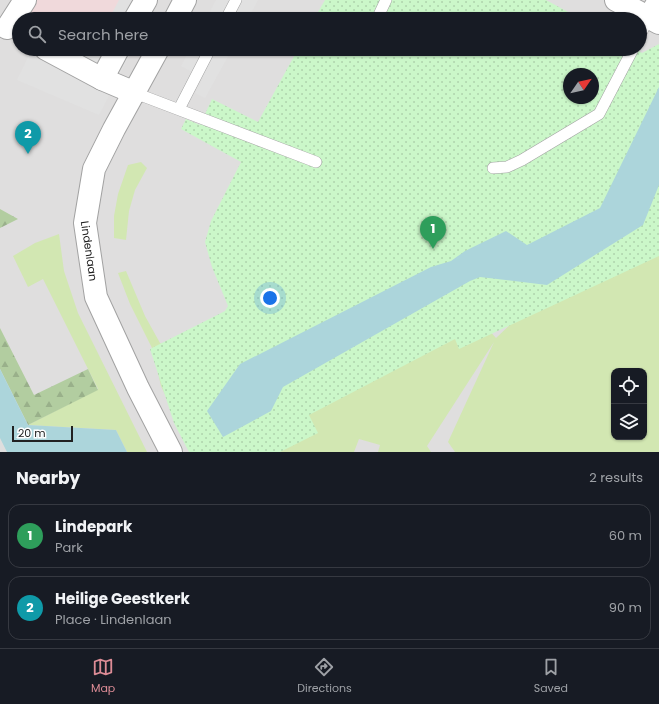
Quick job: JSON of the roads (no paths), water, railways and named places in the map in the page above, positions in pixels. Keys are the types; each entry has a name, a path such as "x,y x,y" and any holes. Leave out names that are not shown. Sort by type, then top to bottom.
{"street":[{"path":"18,12 25,0"},
{"path":"139,12 146,0"},
{"path":"179,12 185,0"},
{"path":"616,0 639,12"},
{"path":"59,56 102,79 135,93"},
{"path":"102,79 114,56"},
{"name":"Lindenlaan","path":"154,56 94,169 85,223 96,297 138,388 171,452"}],"lane":[{"path":"230,12 236,0"},
{"path":"380,12 386,0"},
{"path":"179,109 206,56"},
{"path":"493,168 507,167 522,160 599,114 629,56"},
{"path":"135,93 316,162"}],"water":[{"path":"659,87 659,185 643,225 547,285 480,277 470,281 283,387 271,411 223,437 207,411 240,364 431,267 451,261 465,251 506,231 527,245 600,208"},
{"path":"0,369 28,425 116,430 127,452 7,452 0,438"}],"place":[{"name":"Heilige Geestkerk","path":"28,154"},
{"name":"Lindepark","path":"433,249"}]}
